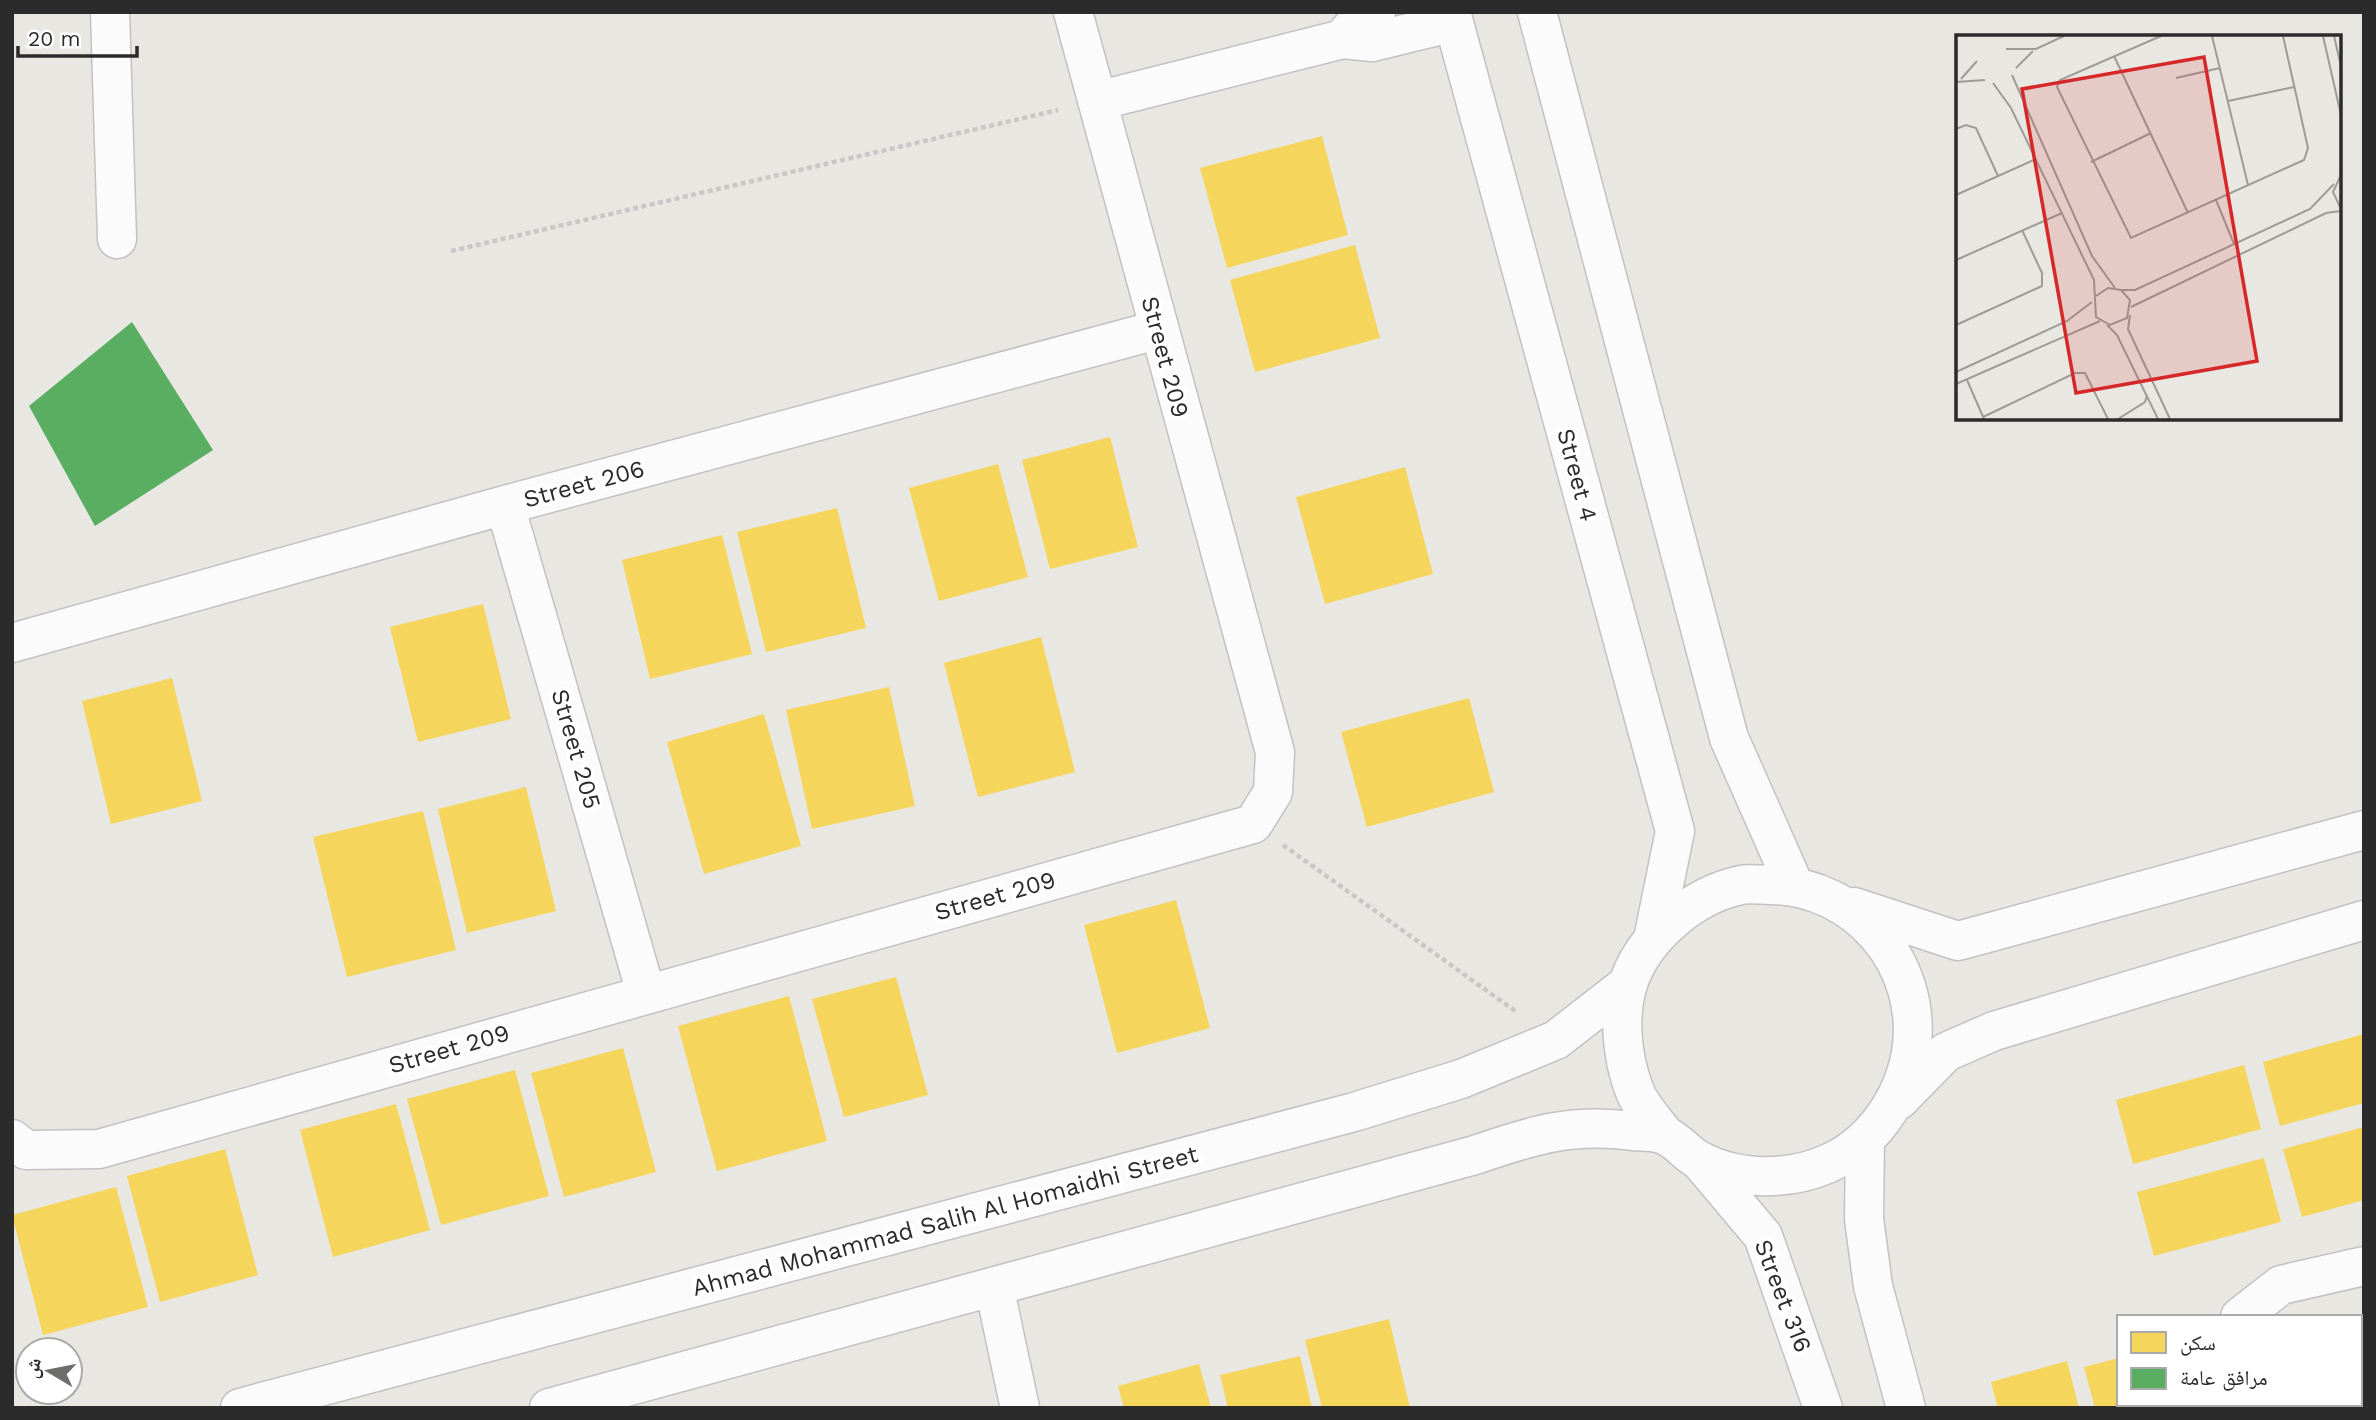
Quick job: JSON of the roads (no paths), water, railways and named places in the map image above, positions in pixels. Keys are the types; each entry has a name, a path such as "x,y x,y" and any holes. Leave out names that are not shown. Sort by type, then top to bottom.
{"street":[{"path":"110,12 117,239"},
{"name":"Street 209","path":"12,1139 26,1150 99,1149 1253,824 1273,792 1275,752 1157,330 1073,12"},
{"path":"1343,38 1356,22 1376,12"},
{"path":"1537,12 1729,738 1794,885"},
{"path":"1097,101 1343,38 1372,42 1453,17"},
{"name":"Street 4","path":"1453,17 1675,831 1653,939"},
{"name":"Street 206","path":"12,643 505,505 1157,330"},
{"name":"Street 205","path":"505,505 646,993"},
{"path":"2364,830 1958,941 1794,885 1741,885 1692,904 1653,939 1628,984 1621,1038 1634,1091 1665,1135 1699,1160 1741,1175 1785,1176 1828,1164 1865,1139 1946,1052 1994,1031 2364,920"},
{"path":"1842,903 1872,927 1895,958 1910,994 1914,1032 1908,1070 1893,1106"},
{"name":"Ahmad Mohammad Salih Al Homaidhi Street","path":"240,1408 1354,1112 1461,1079 1556,1040 1628,984"},
{"path":"549,1408 1475,1155 1538,1133 1602,1127 1665,1135"},
{"path":"1865,1139 1864,1219 1873,1286 1906,1408"},
{"name":"Street 316","path":"1699,1160 1763,1236 1824,1408"},
{"path":"2243,1315 2281,1285 2364,1266"},
{"path":"994,1286 1020,1408"}]}
